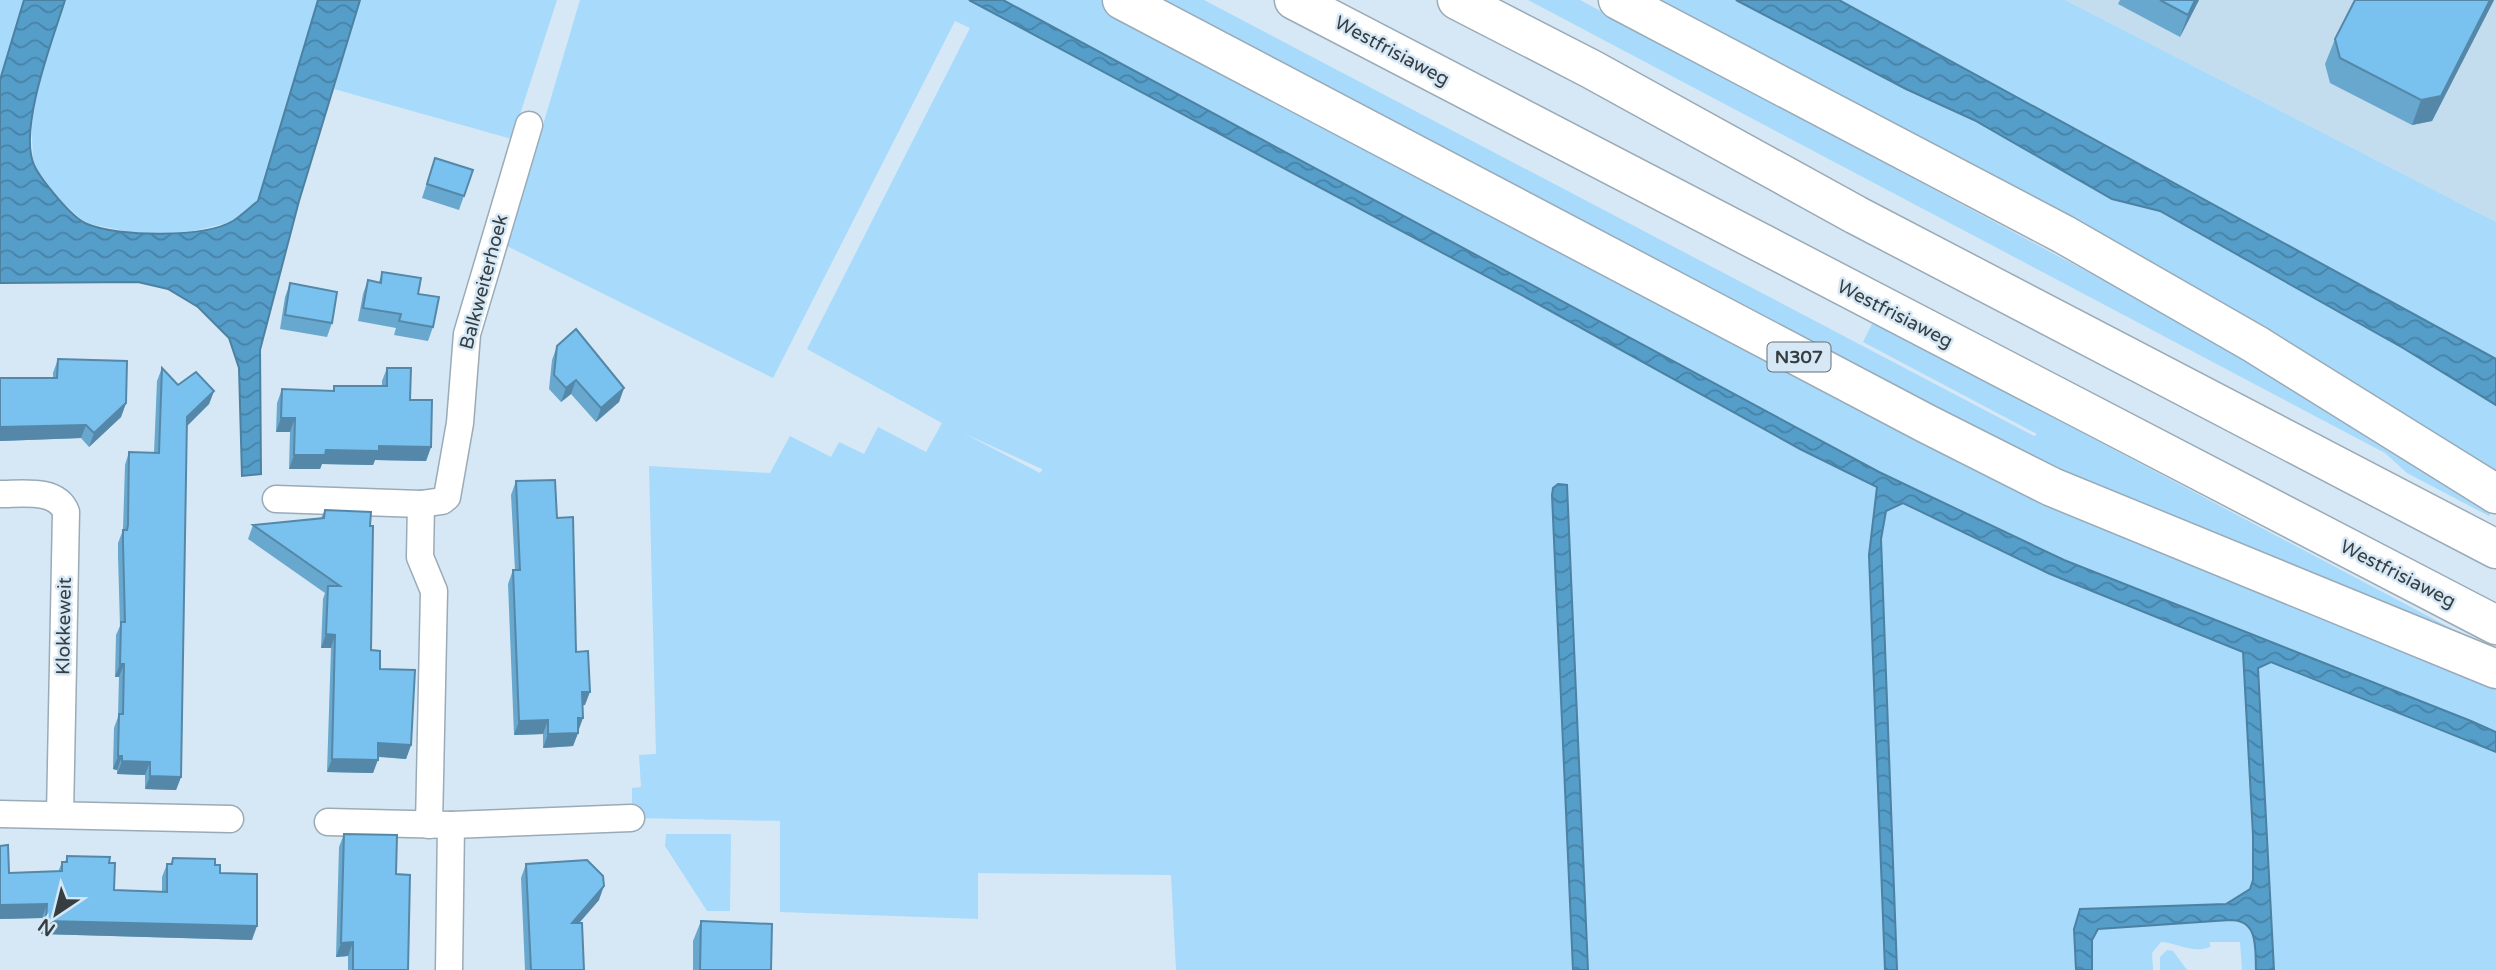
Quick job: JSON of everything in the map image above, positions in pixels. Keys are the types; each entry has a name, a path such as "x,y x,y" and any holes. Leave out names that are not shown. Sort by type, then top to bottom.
{"highway":[{"name":"N307","path":"1122,0 1927,424 2052,487 2496,669"},
{"name":"Westfrisiaweg","path":"1294,0 2496,625"},
{"path":"1457,0 1591,69 1856,215 2496,549"},
{"path":"1618,0 2063,234 2255,344 2496,494"}],"street":[{"name":"Balkweiterhoek","path":"276,499 421,504 442,501 449,495 450,470 460,423 467,334 529,125"},
{"name":"Klokkeweit","path":"0,494 52,496 61,502 66,512 60,815"},
{"path":"421,504 420,557 434,595 440,825 449,970"},
{"path":"0,814 230,818"},
{"path":"328,822 440,825 631,818"}],"shaded area":[{"path":"0,0 24,0 0,80"},
{"path":"65,0 318,0 259,201 232,222 185,233 135,233 85,223 55,195 33,164 31,111"},
{"path":"360,0 557,0 512,139 334,89"},
{"path":"580,0 969,0 1527,298 1800,449 1877,487 1869,555 1885,970 1588,970 1567,485 1553,488 1552,495 1573,970 1176,970 1171,875 978,873 978,919 780,912 780,821 638,818 637,805 632,804 632,788 641,787 639,755 656,754 649,466 770,473 790,436 831,457 839,442 864,454 878,427 926,452 942,423 807,349 970,28 955,21 773,378 507,246","holes":["963,433 1042,469 1040,473"]},
{"path":"1003,0 1106,0 1386,150 2496,681 2496,732 2064,560 1879,472"},
{"path":"1150,0 1204,0 2034,436 2037,434 1863,342 1873,322 2458,632 2453,642 2158,523"},
{"path":"1528,0 1580,0 2142,301 2226,349 2387,450 2420,462 2494,508 2489,516 2407,473 2385,453"},
{"path":"1642,0 1736,0 1906,89 1974,120 2112,199 2160,211 2403,348 2496,405 2496,485"},
{"path":"1839,0 2065,0 2496,222 2496,359"},
{"path":"2065,0 2496,0 2496,222"},
{"path":"1903,503 2050,574 2243,652 2253,835 2253,880 2250,889 2226,904 2084,908 2074,929 2076,970 1897,970 1881,539 1886,511"},
{"path":"2271,662 2496,752 2496,970 2274,970 2257,668"},
{"path":"666,834 731,834 730,911 707,911 665,846"},
{"path":"2237,920 2249,928 2252,934 2256,970 2242,970 2240,942 2210,942 2210,947 2191,949 2161,942 2152,953 2153,970 2092,970 2092,940 2098,929"},
{"path":"2167,950 2173,951 2187,970 2160,970 2160,957"}],"water":[{"path":"24,0 65,0 39,83 30,129 30,149 38,172 65,207 87,224 119,231 161,234 220,227 233,221 258,201 318,0 360,0 299,201 260,350 261,474 242,476 239,368 229,338 198,307 168,289 138,282 0,283 0,80"},
{"path":"969,0 1003,0 1879,472 2064,560 2496,732 2496,752 2271,662 2258,668 2274,970 2256,970 2254,937 2251,930 2239,921 2230,920 2098,929 2092,940 2092,970 2076,970 2074,929 2080,909 2226,904 2250,889 2253,880 2253,835 2243,652 2050,574 1903,503 1886,511 1881,539 1897,970 1885,970 1869,555 1877,487 1800,449 1527,298"},
{"path":"1736,0 1839,0 2496,359 2496,405 2403,348 2160,211 2112,199 1974,120 1906,89"},
{"path":"1558,484 1567,485 1588,970 1573,970 1552,495 1553,488"}],"building":[{"path":"2160,0 2195,0 2188,15"},
{"path":"2355,0 2490,0 2441,96 2421,100 2340,58 2335,39"},
{"path":"435,158 473,170 464,196 427,184"},
{"path":"382,272 421,278 418,294 439,297 433,327 399,321 401,314 363,308 368,280 381,283"},
{"path":"290,283 337,292 332,323 285,315"},
{"path":"576,329 624,388 601,408 576,380 566,388 554,375 557,346"},
{"path":"58,359 127,361 126,403 94,433 86,425 0,427 0,378 57,378"},
{"path":"162,368 178,385 196,372 214,391 187,417 181,777 150,776 150,762 122,761 122,756 118,756 119,714 123,714 124,664 120,664 121,622 125,622 123,530 127,530 128,525 129,452 159,453"},
{"path":"387,368 411,368 410,400 432,400 431,447 379,446 379,451 326,450 325,455 294,455 295,418 281,418 282,389 334,391 334,386 387,386"},
{"path":"555,480 557,518 573,517 576,652 588,651 590,692 582,692 583,718 578,718 578,733 548,734 548,720 519,721 513,570 520,570 516,481"},
{"path":"325,510 371,512 371,650 380,651 380,669 415,670 411,745 378,743 378,760 332,759 335,635 326,634 328,586 340,586 253,525 324,518"},
{"path":"344,834 397,835 396,874 410,875 408,970 353,970 353,942 341,943"},
{"path":"8,845 9,873 62,871 62,862 67,862 67,856 110,857 109,863 115,863 114,890 167,892 167,864 172,864 173,858 215,859 215,865 220,865 220,873 257,874 257,926 46,921 47,904 0,905 0,846"},
{"path":"587,860 603,876 604,886 572,923 582,923 584,970 531,970 526,864"},
{"path":"701,921 772,924 771,970 700,970"}]}
